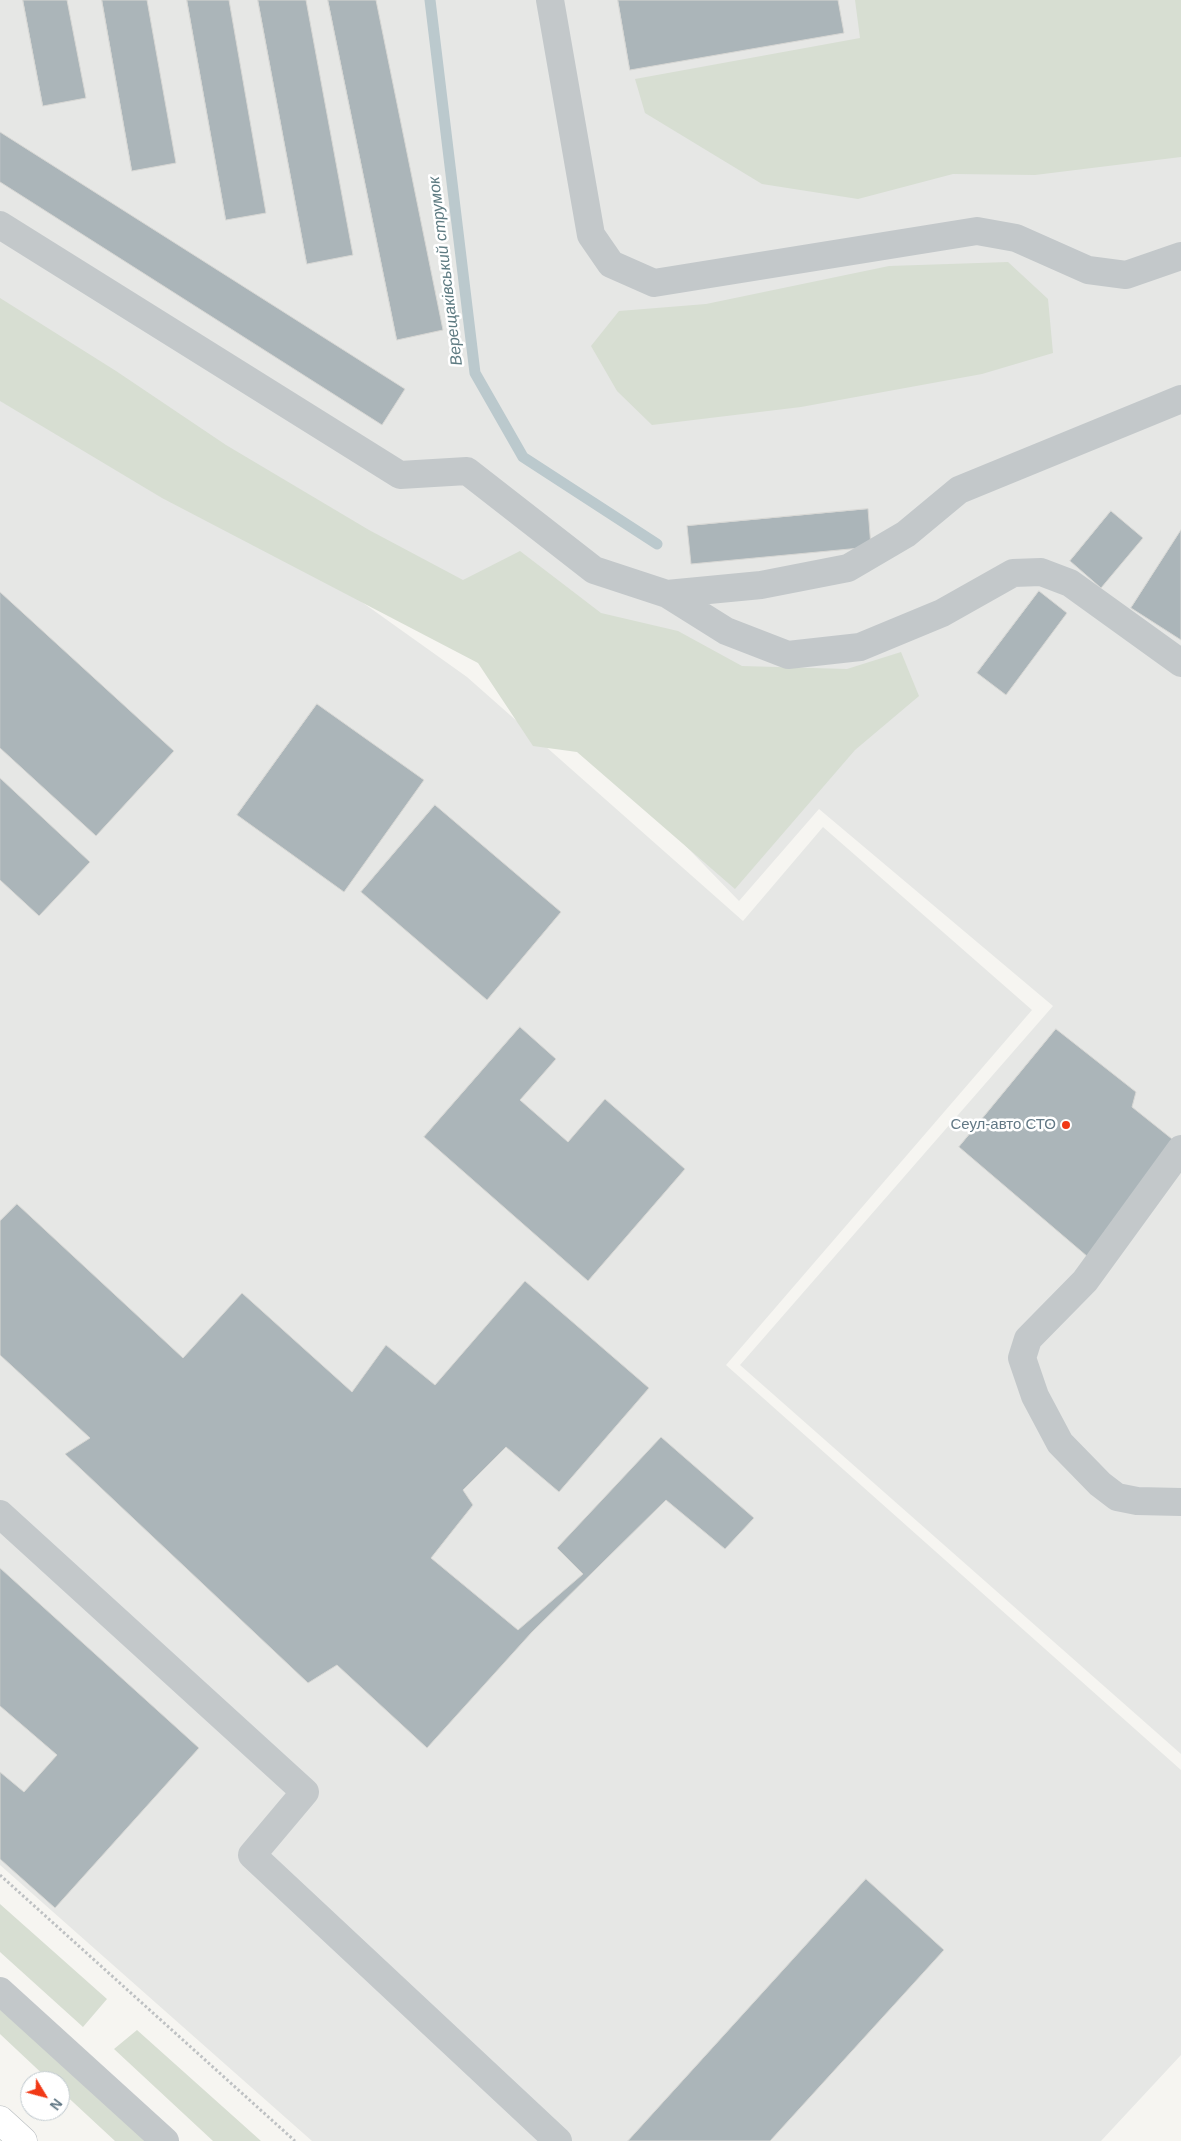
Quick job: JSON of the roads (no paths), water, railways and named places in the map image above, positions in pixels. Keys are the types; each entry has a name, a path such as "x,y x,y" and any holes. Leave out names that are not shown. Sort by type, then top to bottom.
{"main road":[{"path":"0,2120 23,2141"}],"street":[{"path":"550,0 591,235 611,264 654,283 976,231 1016,238 1088,270 1126,275 1181,256"},
{"path":"0,225 400,476 467,471 594,570 667,594 726,631 788,655 860,647 942,613 1014,574 1041,572 1070,583 1181,663"},
{"path":"667,594 761,585 848,568 906,534 959,490 1181,399"},
{"path":"1181,1149 1085,1281 1028,1339 1022,1358 1035,1396 1060,1443 1100,1484 1117,1497 1138,1501 1181,1502"},
{"path":"0,1514 305,1792 252,1856 558,2141"},
{"path":"0,1991 165,2141"}],"waterway":[{"name":"Верещаківський струмок","path":"430,0 475,373 523,457 657,544"}],"place":[{"name":"Сеул-авто СТО","path":"1066,1125"}]}
